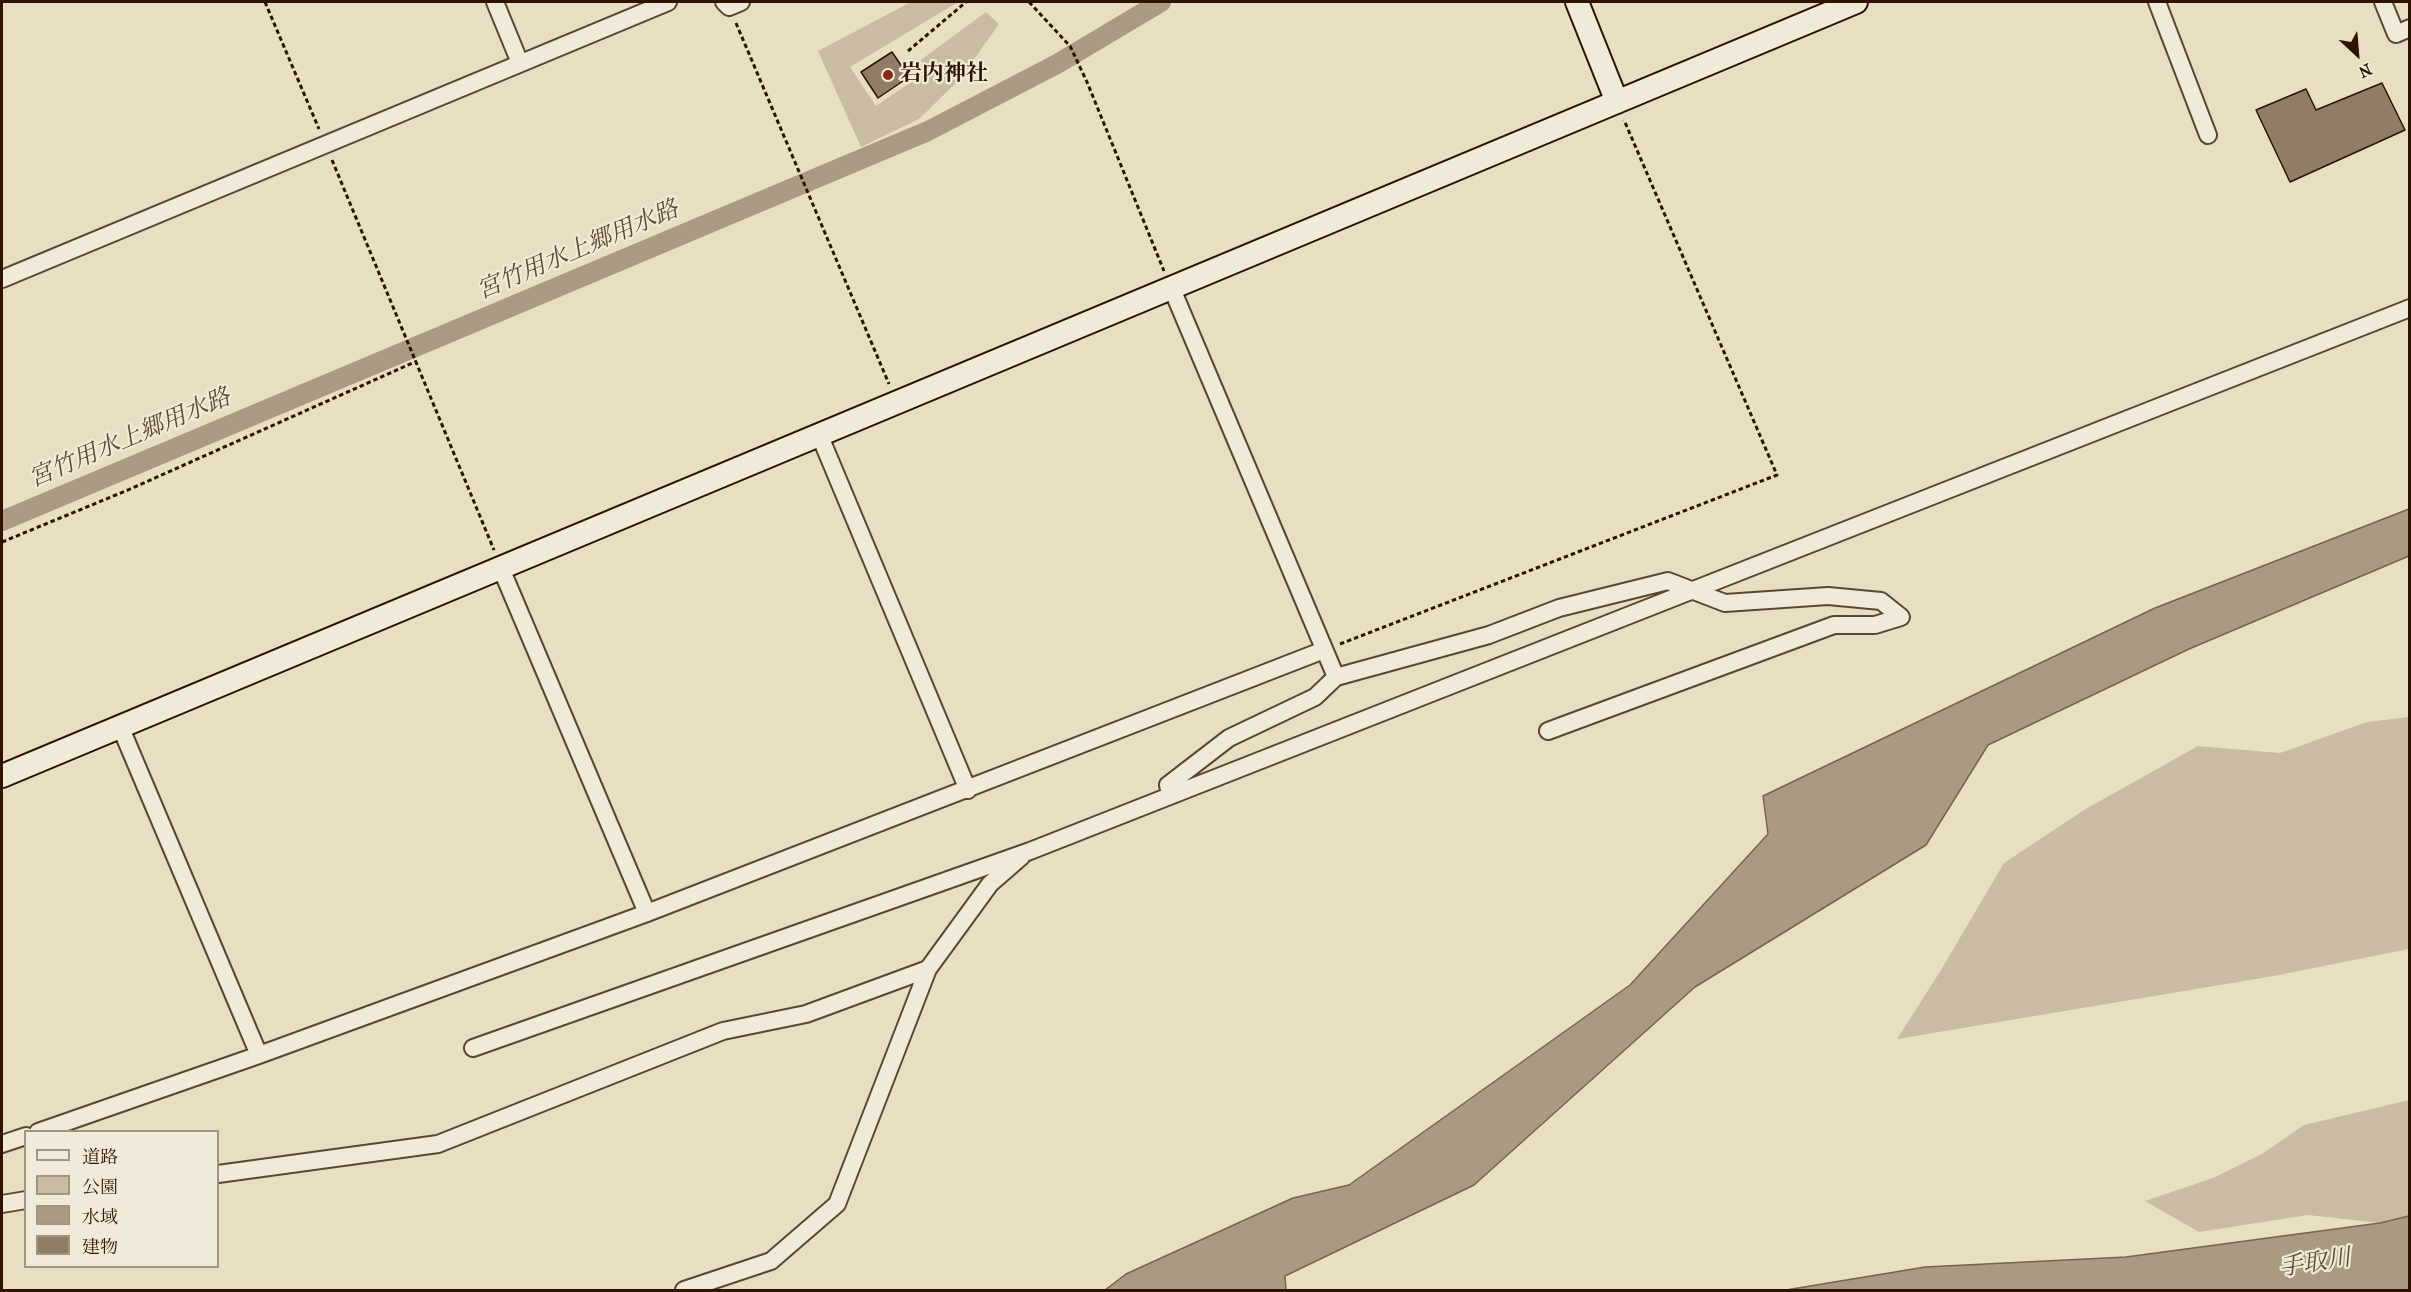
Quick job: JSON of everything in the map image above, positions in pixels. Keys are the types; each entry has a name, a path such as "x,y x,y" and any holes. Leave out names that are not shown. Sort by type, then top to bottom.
{"street":[{"path":"495,2 520,63"},
{"path":"2,279 668,2"},
{"path":"1577,2 1617,102"},
{"path":"2,776 500,566 1172,289 1856,2"},
{"path":"2157,2 2208,135"},
{"path":"2382,2 2396,33 2409,28"},
{"path":"1172,289 1336,677"},
{"path":"473,1048 1030,851 2409,308"},
{"path":"819,434 968,790"},
{"path":"500,566 646,913"},
{"path":"1170,795 1168,785 1229,738 1315,697 1336,677 1489,635 1559,608 1668,581 1725,603 1828,596 1881,601 1901,617 1875,625 1834,625 1548,731"},
{"path":"41,1130 259,1055 646,913 1324,650"},
{"path":"120,726 259,1055"},
{"path":"684,1290 771,1261 837,1204 928,969 990,884 1030,851"},
{"path":"219,1174 438,1144 723,1031 806,1014 928,969"},
{"path":"2,1144 24,1137"},
{"path":"2,1204 24,1200"}],"path":[{"path":"265,2 409,342 500,566"},
{"path":"908,51 966,2"},
{"path":"1029,2 1070,46 1078,62 1172,289"},
{"path":"732,3 897,402"},
{"path":"1324,650 1777,475 1617,102"},
{"path":"2,542 128,490 417,362"}],"green space":[{"path":"911,2 958,2 850,67 876,106 914,80 914,65 986,12 999,24 960,79 919,119 861,147 818,51"},
{"path":"2409,717 2409,949 2274,976 1897,1039 2004,863 2084,810 2198,746 2280,753 2367,722"},
{"path":"2409,1100 2409,1216 2380,1223 2308,1215 2199,1232 2145,1201 2213,1178 2262,1154 2304,1125"}],"water":[{"path":"2409,509 2409,556 2189,649 1988,745 1926,845 1695,987 1474,1185 1285,1276 1286,1290 1105,1290 1126,1274 1293,1198 1349,1185 1630,985 1768,834 1763,796 2155,608"},
{"name":"手取川","path":"2409,1216 2409,1290 1786,1290 1925,1267 2126,1257 2380,1223"}],"building":[{"path":"892,52 909,77 878,98 861,72"},
{"path":"2382,83 2405,130 2290,182 2256,110 2306,89 2316,110"}],"waterway":[{"name":"宮竹用水上郷用水路","path":"2,521 928,131 1057,64 1161,2"}],"place":[{"name":"岩内神社","path":"888,75"}]}
